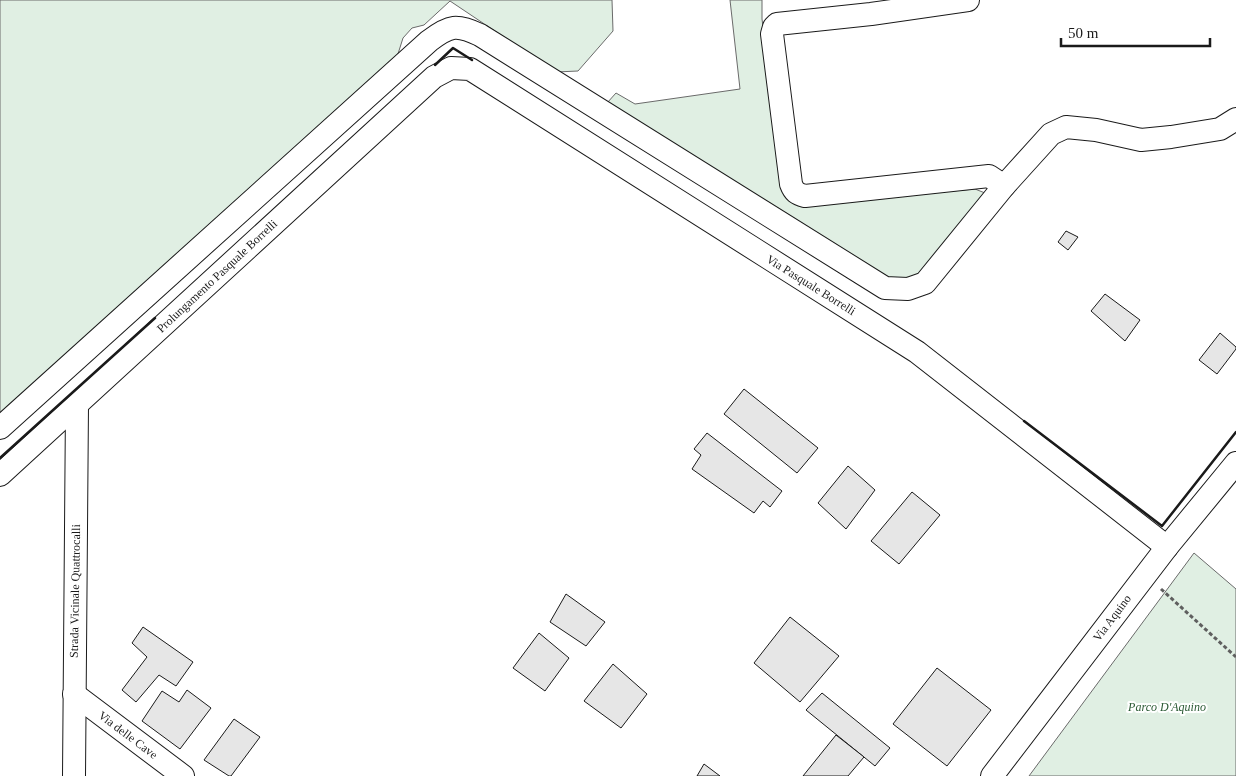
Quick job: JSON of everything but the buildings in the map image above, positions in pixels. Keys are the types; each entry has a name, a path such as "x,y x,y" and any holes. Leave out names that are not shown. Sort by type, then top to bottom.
{"street":[{"path":"968,0 871,14 777,24 774,27 772,34 791,184 797,194 805,196 989,176 1004,186"},
{"path":"0,428 429,41 445,29 463,27 480,36 885,288 908,289 925,282 1004,186 1052,134 1066,127 1096,130 1141,140 1220,129 1236,119"},
{"name":"Via Pasquale Borrelli","path":"434,77 450,68 470,69 918,352 1167,547"},
{"name":"Prolungamento Pasquale Borrelli","path":"0,475 434,77"},
{"name":"Strada Vicinale Quattrocalli","path":"74,776 77,405"},
{"name":"Via Aquino","path":"992,776 1145,575 1236,463"},
{"name":"Via delle Cave","path":"74,694 182,776"}],"path":[{"path":"1145,575 1236,657"}],"green space":[{"path":"0,0 612,0 613,31 578,71 556,72 450,1 424,25 412,28 403,38 397,57 0,419"},
{"path":"730,0 762,0 762,19 783,183 811,203 975,189 990,195 929,273 894,281 607,103 616,93 635,104 740,89"},
{"name":"Parco D'Aquino","path":"1194,553 1236,589 1236,776 1029,776"}],"wall":[{"path":"435,65 453,48 472,60"},
{"path":"0,458 155,318"},
{"path":"1024,421 1162,526 1236,432"}]}
